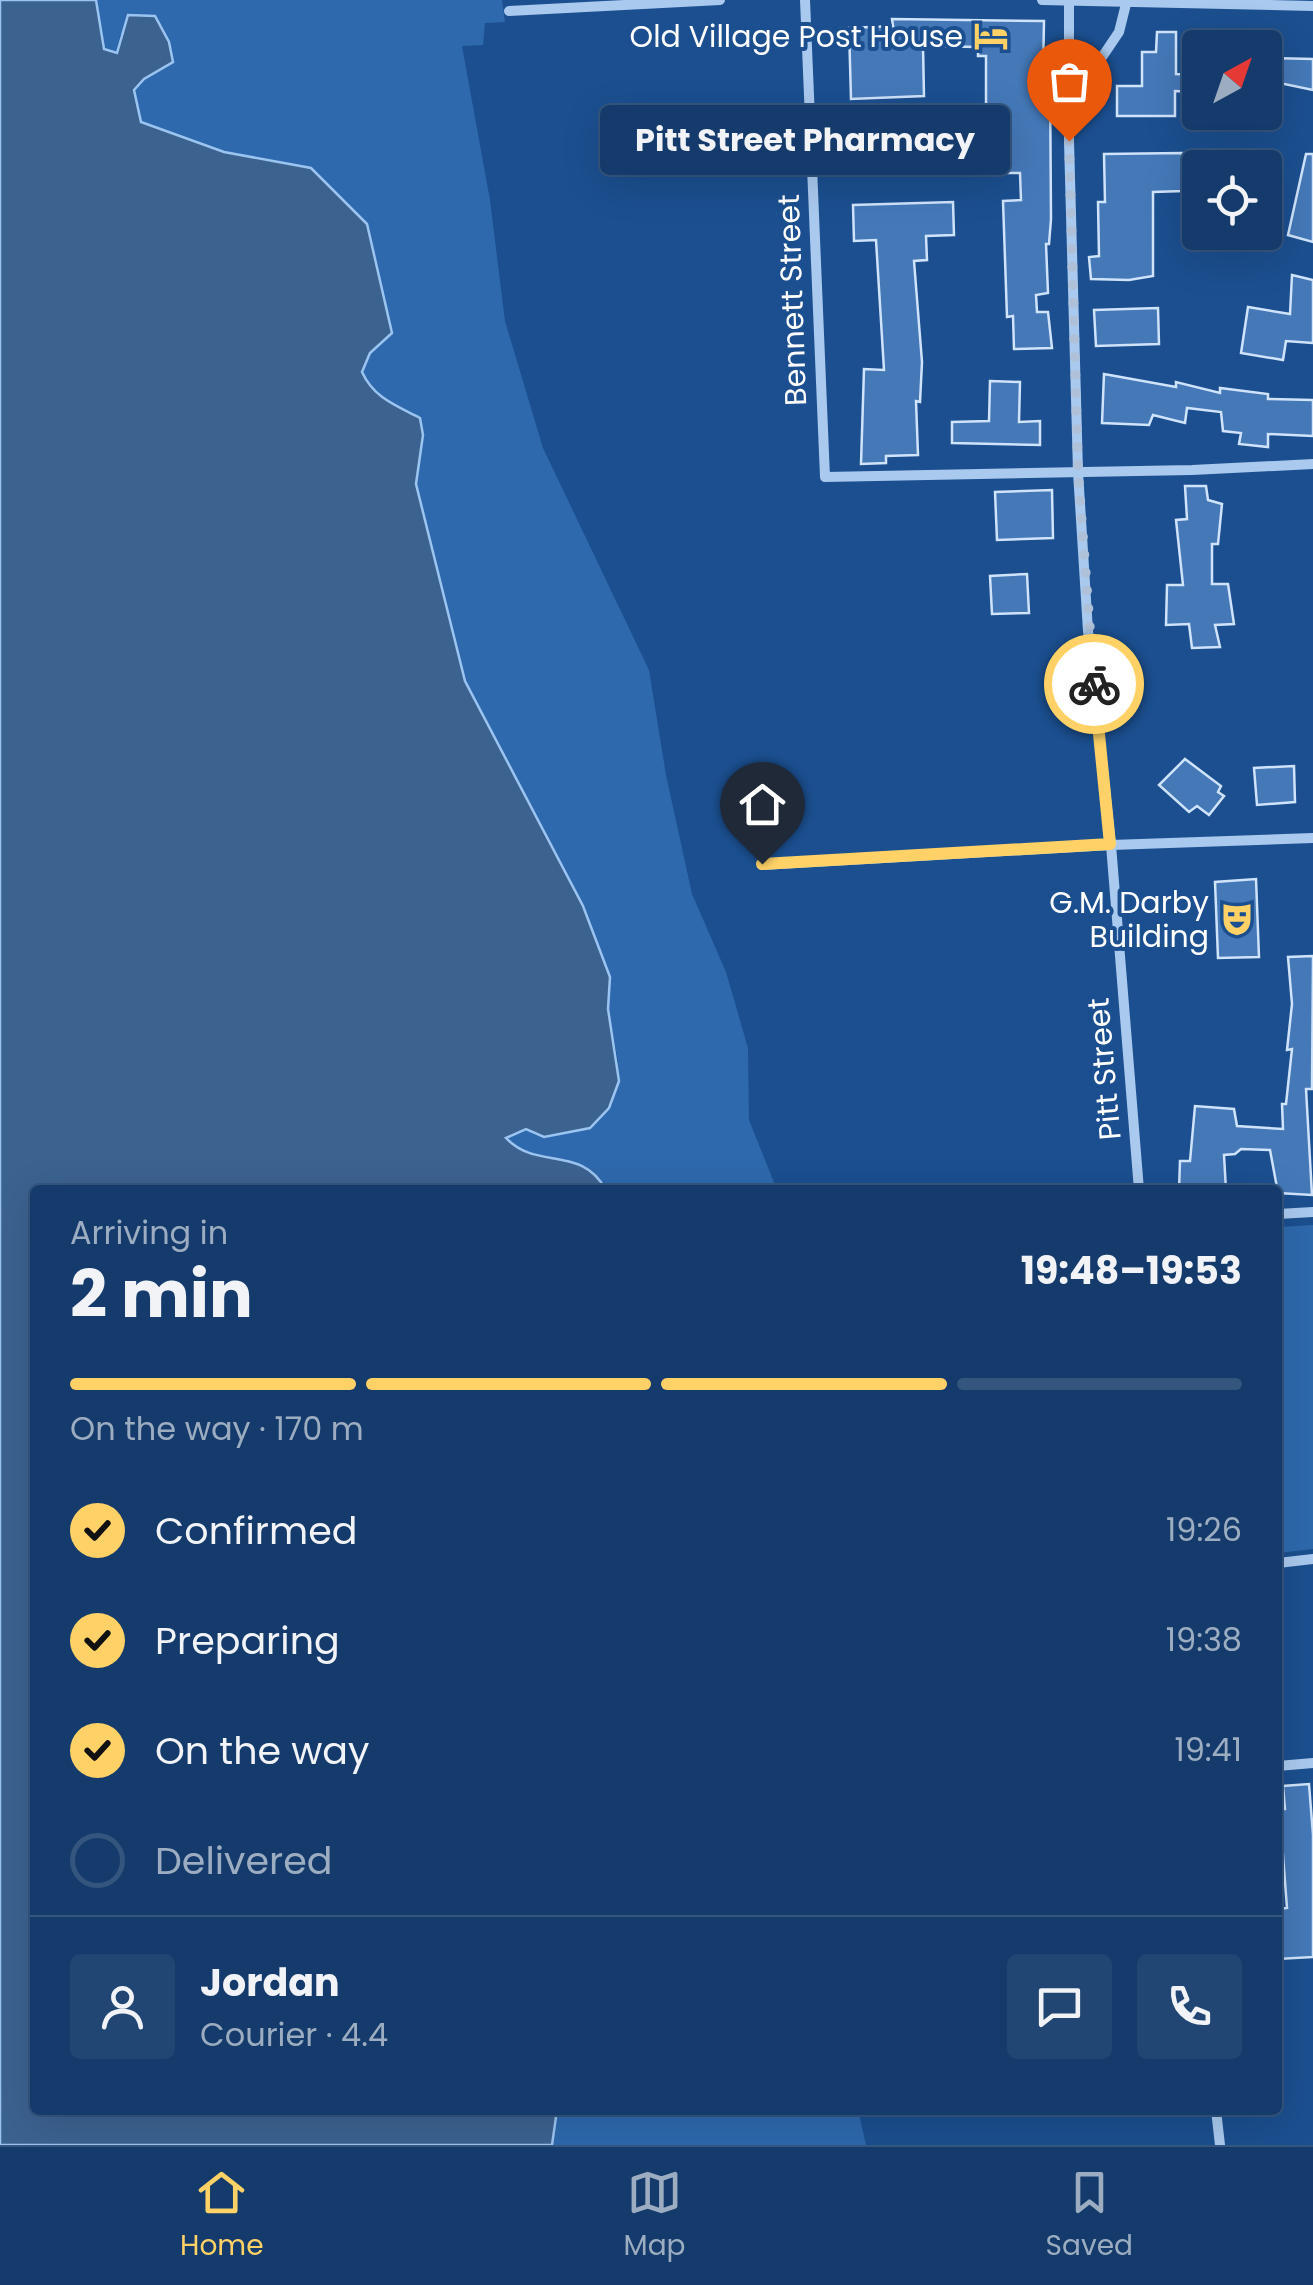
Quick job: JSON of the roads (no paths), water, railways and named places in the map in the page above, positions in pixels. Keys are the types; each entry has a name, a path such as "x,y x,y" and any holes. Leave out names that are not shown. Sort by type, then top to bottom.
{"street":[{"path":"510,11 592,2 720,0"},
{"name":"Bennett Street","path":"805,0 825,477 1078,472"},
{"path":"1042,0 1313,6"},
{"path":"1069,106 1120,32 1127,0"},
{"name":"Pitt Street","path":"1069,1 1078,472 1088,631 1139,1185"},
{"path":"1078,472 1313,464"},
{"path":"762,864 1110,844 1313,838"},
{"path":"1282,1214 1313,1212"},
{"path":"1282,1563 1313,1559"},
{"path":"1282,1766 1313,1763"},
{"path":"1217,2115 1220,2145"}],"place":[{"name":"Old Village Post House","path":"991,36"},
{"name":"Pitt Street Pharmacy","path":"1069,141"},
{"name":"G.M. Darby Building","path":"1237,919"}]}
